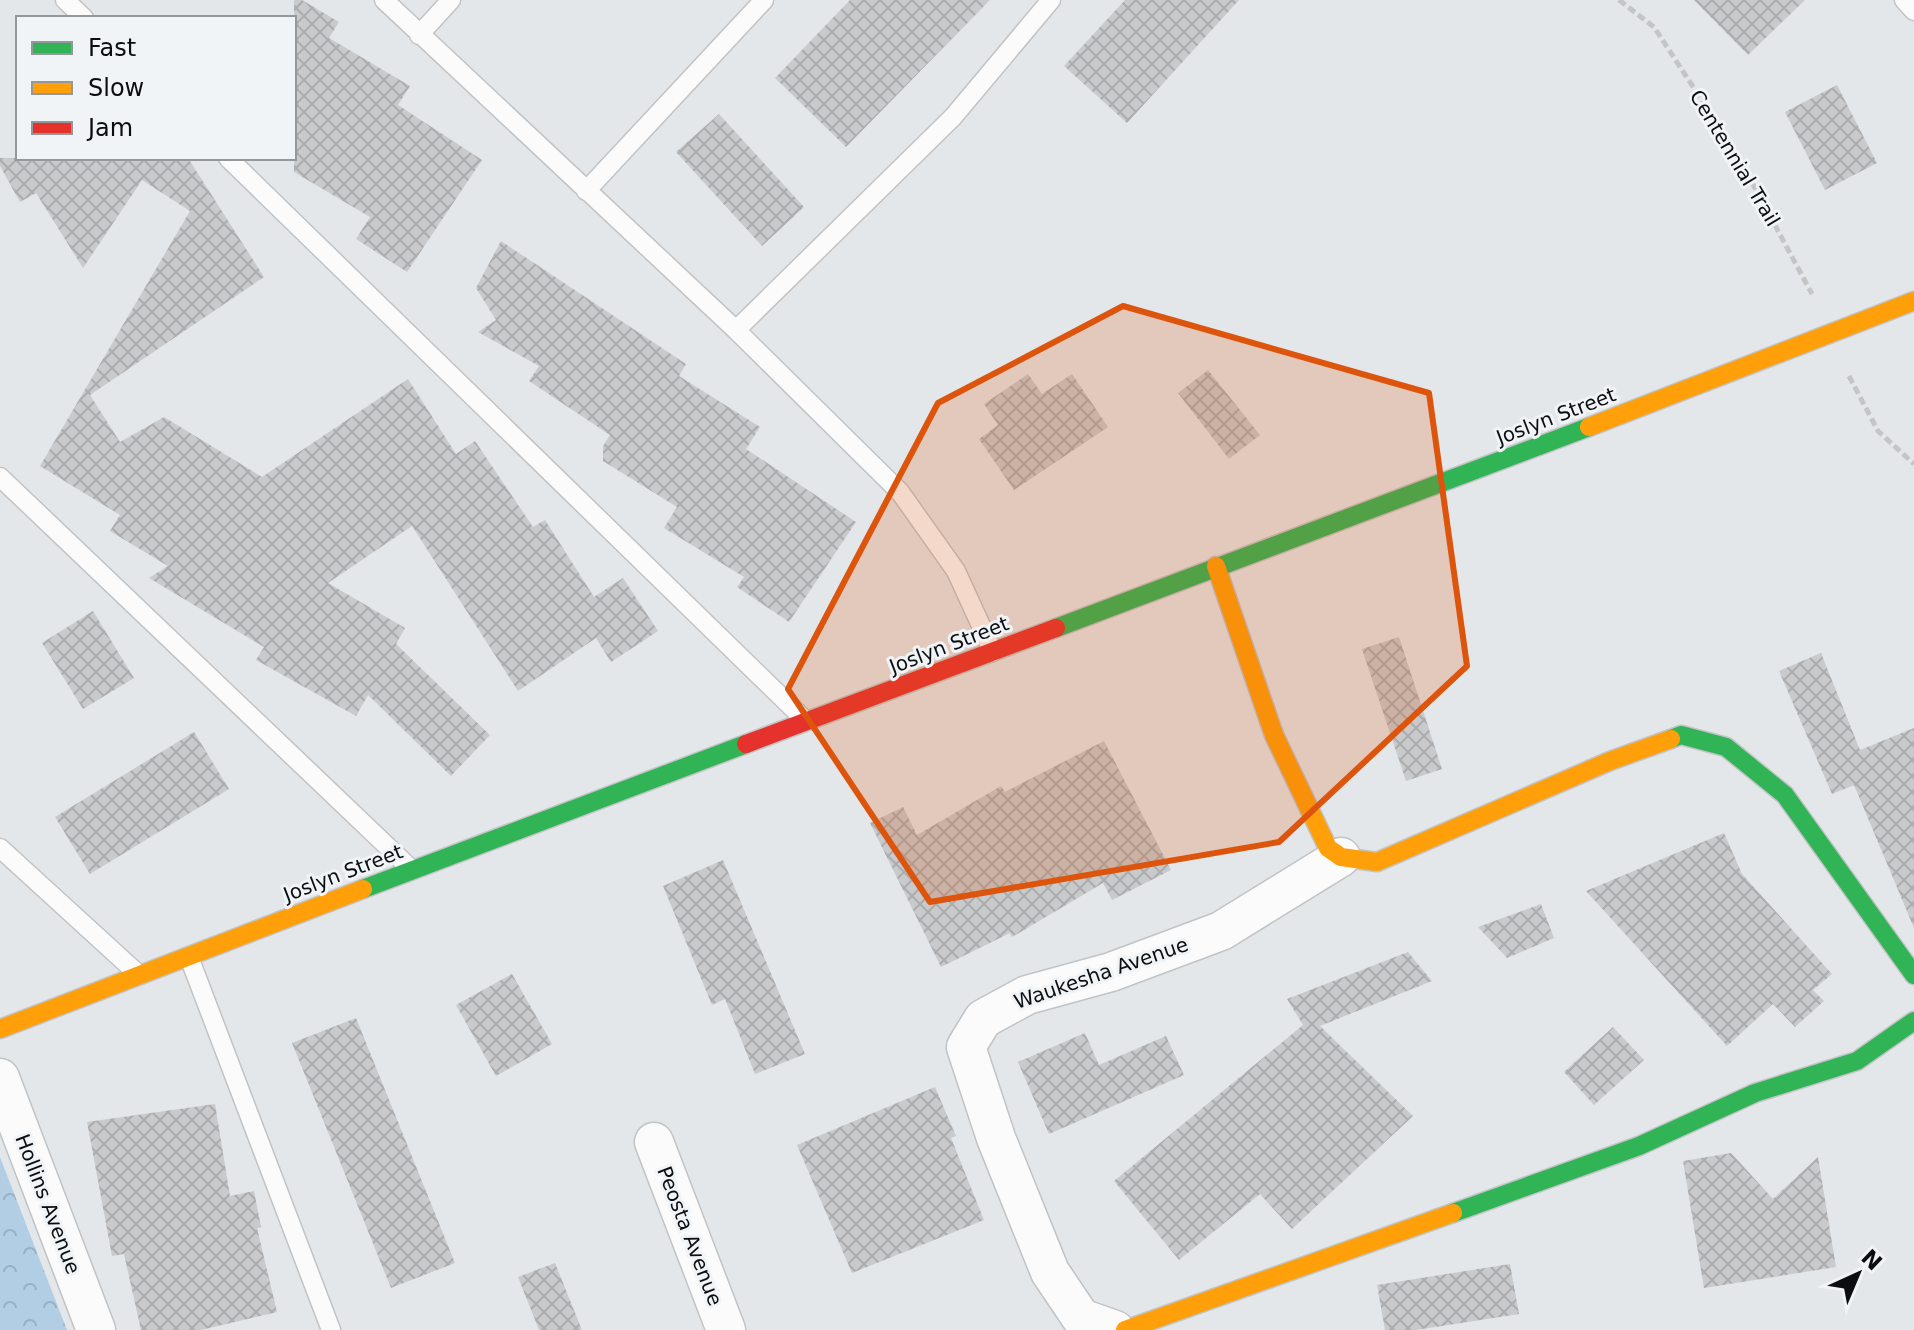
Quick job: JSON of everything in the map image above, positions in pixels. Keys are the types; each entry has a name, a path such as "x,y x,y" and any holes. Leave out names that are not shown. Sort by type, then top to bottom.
{"street":[{"name":"Joslyn Street","path":"0,1029 412,870 1707,383 1914,301"},
{"path":"1216,566 1274,735 1328,848 1341,857 1377,862 1610,761 1681,735 1726,747 1785,795 1914,975"},
{"name":"Waukesha Avenue","path":"1115,1330 1081,1318 1050,1272 996,1138 966,1047 983,1019 1027,995 1111,972 1221,931 1341,857"},
{"path":"1125,1330 1639,1146 1755,1093 1857,1061 1914,1021"},
{"name":"Hollins Avenue","path":"0,1078 96,1330"},
{"name":"Peosta Avenue","path":"654,1142 726,1330"}],"lane":[{"path":"65,0 82,16"},
{"path":"384,0 736,330 900,492 956,571 993,652"},
{"path":"419,35 451,0"},
{"path":"586,191 764,0"},
{"path":"736,330 953,117 1051,0"},
{"path":"1904,0 1914,11"},
{"path":"230,160 807,722"},
{"path":"0,477 412,870"},
{"path":"0,848 141,976"},
{"path":"189,957 331,1330"}],"path":[{"name":"Centennial Trail","path":"1619,0 1654,27 1735,151 1833,332 1851,384 1878,431 1914,464"}],"highlighted area":[{"path":"1123,306 1429,393 1467,666 1279,842 930,902 788,689 938,403"}],"green space":[{"path":"0,1157 67,1330 0,1330"}],"building":[{"path":"294,0 302,0 339,22 329,38 410,86 398,105 482,160 407,272 356,239 370,217 294,172"},
{"path":"850,0 990,0 846,147 775,78"},
{"path":"1125,0 1239,0 1127,123 1064,66"},
{"path":"1694,0 1805,0 1748,55"},
{"path":"1837,85 1877,163 1825,190 1785,112"},
{"path":"719,114 804,207 762,246 676,152"},
{"path":"0,158 189,160 264,277 90,395 120,442 164,417 262,477 408,379 456,454 475,441 533,527 545,520 594,597 623,578 658,631 611,662 596,638 518,691 412,526 328,583 405,628 396,644 490,735 451,776 368,695 356,716 256,660 264,647 149,578 168,566 110,531 120,515 40,466 190,211 142,180 83,268 36,193 20,202 0,166"},
{"path":"501,241 686,364 679,376 760,427 746,449 856,522 789,622 737,587 744,577 664,528 677,507 603,461 603,446 610,435 529,381 539,366 478,332 496,320 476,288"},
{"path":"1208,370 1260,435 1229,459 1178,393"},
{"path":"1028,374 1042,394 1072,374 1108,427 1014,490 979,439 998,425 984,404"},
{"path":"93,611 134,678 83,709 42,643"},
{"path":"1399,637 1442,769 1406,781 1362,649"},
{"path":"1821,653 1860,750 1914,728 1914,928 1854,785 1832,794 1779,671"},
{"path":"194,732 229,789 90,874 55,817"},
{"path":"1104,741 1171,870 1112,900 1103,883 1012,937 1010,933 941,967 870,823 903,807 917,835 1001,786 1005,792"},
{"path":"1724,833 1742,874 1832,974 1813,990 1824,1001 1795,1027 1773,1004 1727,1046 1586,891"},
{"path":"723,860 805,1054 755,1074 725,999 712,1005 663,886"},
{"path":"1541,904 1554,938 1507,958 1478,927"},
{"path":"1408,952 1432,981 1320,1026 1413,1116 1292,1229 1260,1194 1179,1260 1114,1181 1303,1025 1287,999"},
{"path":"512,974 552,1044 496,1076 456,1005"},
{"path":"356,1018 455,1263 391,1288 292,1043"},
{"path":"1613,1027 1644,1060 1594,1105 1564,1072"},
{"path":"1085,1033 1099,1065 1166,1036 1184,1075 1049,1134 1018,1062"},
{"path":"935,1087 956,1136 951,1138 984,1220 852,1273 797,1145"},
{"path":"215,1104 230,1196 254,1191 261,1227 257,1228 277,1312 201,1330 141,1330 124,1254 112,1256 87,1122"},
{"path":"1731,1153 1773,1199 1818,1157 1836,1267 1704,1288 1683,1161"},
{"path":"555,1263 582,1330 539,1330 518,1277"},
{"path":"1510,1264 1519,1314 1416,1330 1385,1330 1377,1285"}],"traffic: fast":[{"path":"1056,628 1589,427"},
{"path":"1671,739 1681,735 1726,747 1785,795 1914,975"},
{"path":"363,889 746,744"},
{"path":"1453,1213 1639,1146 1755,1093 1857,1061 1914,1021"}],"traffic: slow":[{"path":"1589,427 1914,301"},
{"path":"1216,566 1274,735 1328,848 1341,857 1377,862 1610,761 1671,739"},
{"path":"0,1029 363,889"},
{"path":"1125,1330 1453,1213"}],"traffic: jam":[{"path":"746,744 1056,628"}]}
